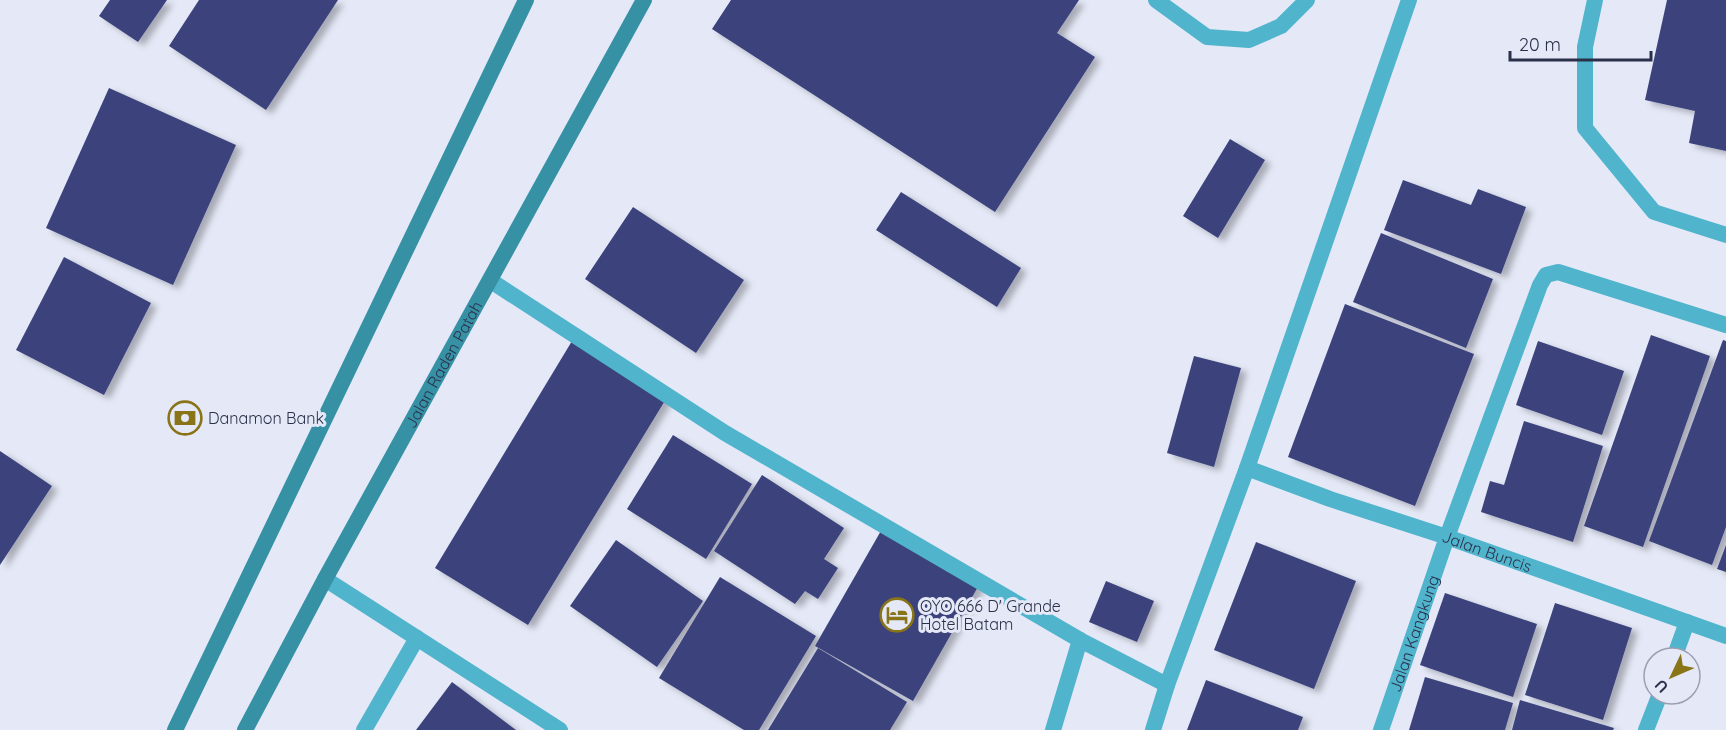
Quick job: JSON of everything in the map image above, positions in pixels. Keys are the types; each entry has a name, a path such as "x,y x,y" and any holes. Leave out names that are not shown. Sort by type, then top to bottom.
{"main road":[{"path":"175,730 526,0"},
{"name":"Jalan Raden Patah","path":"245,730 325,579 644,0"}],"street":[{"path":"1156,0 1207,37 1249,40 1281,26 1307,0"},
{"path":"1153,730 1167,685 1248,468 1409,0"},
{"path":"1595,0 1585,47 1586,128 1654,212 1726,235"},
{"name":"Jalan Kangkung","path":"1381,730 1447,537 1540,285 1546,275 1558,272 1726,325"},
{"path":"491,281 725,433 1080,640 1167,685"},
{"name":"Jalan Buncis","path":"1248,468 1330,499 1447,537 1726,636"},
{"path":"325,579 560,730"},
{"path":"1678,646 1687,622"},
{"path":"364,730 417,638"},
{"path":"1053,730 1080,640"},
{"path":"1646,730 1655,706"}],"building":[{"path":"110,0 167,0 138,42 99,16"},
{"path":"199,0 338,0 266,110 169,46"},
{"path":"731,0 1079,0 1057,33 1095,57 995,212 712,29"},
{"path":"1667,0 1726,0 1726,151 1689,143 1695,111 1645,100"},
{"path":"109,88 236,145 173,285 46,228"},
{"path":"1230,139 1265,160 1218,238 1183,216"},
{"path":"1403,180 1471,205 1478,189 1526,207 1501,274 1384,230"},
{"path":"901,192 1021,268 997,307 876,230"},
{"path":"633,207 744,280 696,353 585,279"},
{"path":"1381,233 1493,279 1466,348 1353,302"},
{"path":"64,257 151,303 104,395 16,350"},
{"path":"1345,304 1474,354 1415,506 1288,457"},
{"path":"1651,335 1710,356 1643,547 1584,526"},
{"path":"1723,340 1726,341 1726,527 1712,565 1649,541"},
{"path":"572,341 666,399 528,625 435,568"},
{"path":"1538,341 1624,371 1602,435 1516,405"},
{"path":"1194,356 1241,368 1214,467 1167,453"},
{"path":"1524,421 1603,446 1573,542 1481,512 1490,481 1504,485"},
{"path":"673,435 752,484 706,559 627,509"},
{"path":"0,451 52,486 0,565"},
{"path":"762,475 844,528 824,559 838,568 818,599 805,591 795,604 714,551"},
{"name":"OYO 666 D' Grande Hotel Batam","path":"882,529 979,585 913,701 815,646"},
{"path":"616,540 703,601 657,667 570,606"},
{"path":"1256,542 1356,581 1314,689 1214,650"},
{"path":"1726,545 1726,572 1717,569"},
{"path":"720,577 816,636 759,730 744,730 659,678"},
{"path":"1106,581 1154,601 1137,642 1089,622"},
{"path":"1445,593 1537,624 1513,697 1420,665"},
{"path":"1555,603 1632,628 1603,720 1525,695"},
{"path":"818,648 907,702 890,730 768,730"},
{"path":"1425,677 1513,703 1505,730 1409,730"},
{"path":"1206,680 1303,717 1298,730 1187,730"},
{"path":"452,682 516,730 416,730"},
{"path":"1520,700 1614,728 1613,730 1512,730"}],"place":[{"name":"Danamon Bank","path":"185,418"},
{"name":"OYO 666 D' Grande Hotel Batam","path":"897,615"}]}
